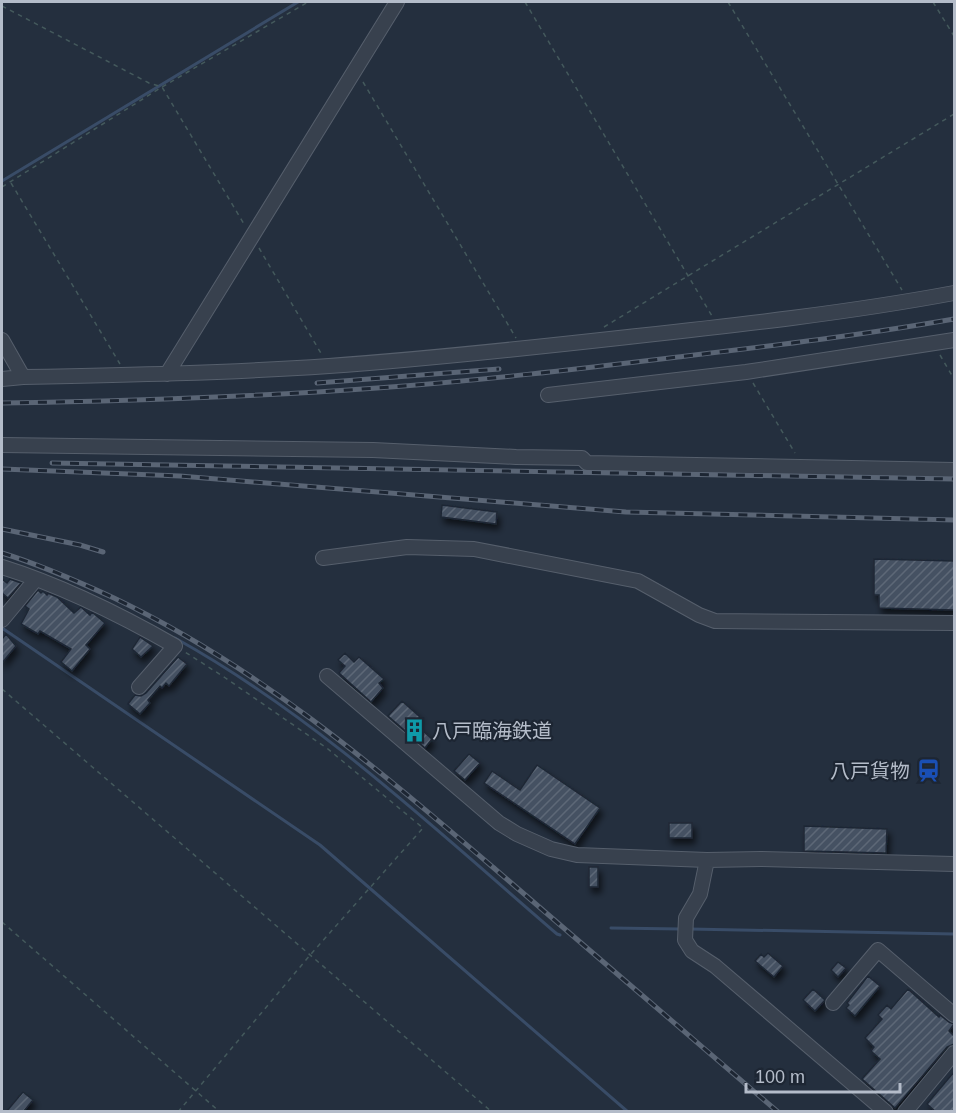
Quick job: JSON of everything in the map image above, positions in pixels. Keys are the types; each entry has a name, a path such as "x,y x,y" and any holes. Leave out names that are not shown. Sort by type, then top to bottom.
{"street":[{"path":"167,374 397,2"},
{"path":"2,379 329,366 523,349 719,327 954,293"},
{"path":"2,340 23,377"},
{"path":"548,395 746,372 954,340"},
{"path":"2,445 373,450 582,458 587,463 954,470"},
{"path":"323,558 407,547 474,549 638,581 699,615 715,621 954,623"},
{"path":"2,567 92,602 130,620 175,646 139,687"},
{"path":"2,620 36,579"},
{"path":"327,676 499,824 551,849 577,855 707,860 761,859 954,864"},
{"path":"707,860 700,894 686,918 685,940 692,951 715,966 886,1112"},
{"path":"832,1003 878,950 954,1015"},
{"path":"905,1112 954,1053"}],"path":[{"path":"2,187 162,87 308,2"},
{"path":"525,2 719,327"},
{"path":"728,2 909,301"},
{"path":"933,2 954,36"},
{"path":"2,6 149,83 162,87"},
{"path":"355,68 523,349"},
{"path":"598,330 954,114"},
{"path":"11,182 127,375"},
{"path":"933,344 954,379"},
{"path":"746,372 804,467"},
{"path":"175,646 328,748 423,828 311,954 178,1112"},
{"path":"2,688 492,1112"},
{"path":"2,922 220,1112"}],"building":[{"path":"442,505 497,512 496,524 441,517"},
{"path":"874,559 954,561 954,610 879,608 879,595 874,595"},
{"path":"2,579 7,583 10,579 21,583 8,598 2,593"},
{"path":"38,590 57,597 74,613 81,607 90,615 92,612 105,623 86,645 90,649 72,671 61,662 71,649 40,631 38,634 21,624 29,609 25,606"},
{"path":"6,634 16,646 2,663 2,639"},
{"path":"140,637 153,646 141,657 132,649"},
{"path":"345,653 354,662 359,657 384,679 379,683 383,688 371,702 339,673 345,666 338,660"},
{"path":"178,657 187,664 169,686 166,683 162,688 160,686 140,714 128,704 135,695 141,696 146,693"},
{"name":"八戸臨海鉄道","path":"402,701 420,717 414,723 432,739 425,748 388,716"},
{"path":"469,754 480,763 465,780 454,771"},
{"path":"537,765 600,808 575,844 484,783 492,771 520,790"},
{"path":"669,823 692,823 692,838 669,838"},
{"path":"804,826 887,829 886,853 804,851"},
{"path":"589,867 598,867 598,887 589,887"},
{"path":"768,953 783,966 774,977 755,961 761,954 764,957"},
{"path":"838,962 846,968 838,977 831,970"},
{"path":"868,976 880,986 855,1016 846,1008 849,1005 847,1003"},
{"path":"813,989 825,1000 815,1011 803,1000"},
{"path":"908,989 939,1017 940,1015 954,1024 949,1031 954,1036 954,1044 947,1047 895,1108 862,1079 880,1059 871,1051 874,1047 865,1038 882,1019 878,1015 887,1005 891,1009"},
{"path":"954,1072 954,1112 936,1112 927,1104"},
{"path":"23,1092 33,1100 23,1112 6,1112"}],"waterway":[{"path":"2,181 298,2"},
{"path":"2,628 320,845 628,1112"},
{"path":"175,638 227,669 326,739 420,815 560,935"},
{"path":"611,928 681,929"},
{"path":"690,929 954,934"}],"railway":[{"path":"2,403 236,396 452,382 782,344 954,319"},
{"path":"317,383 499,369"},
{"path":"52,463 954,479"},
{"path":"2,469 180,476 626,512 954,520"},
{"path":"2,529 103,552"},
{"path":"2,553 45,568 114,598 167,625 267,687 359,756 450,830 778,1112"}],"place":[{"name":"八戸臨海鉄道","path":"414,731"},
{"name":"八戸貨物","path":"928,771"}]}
